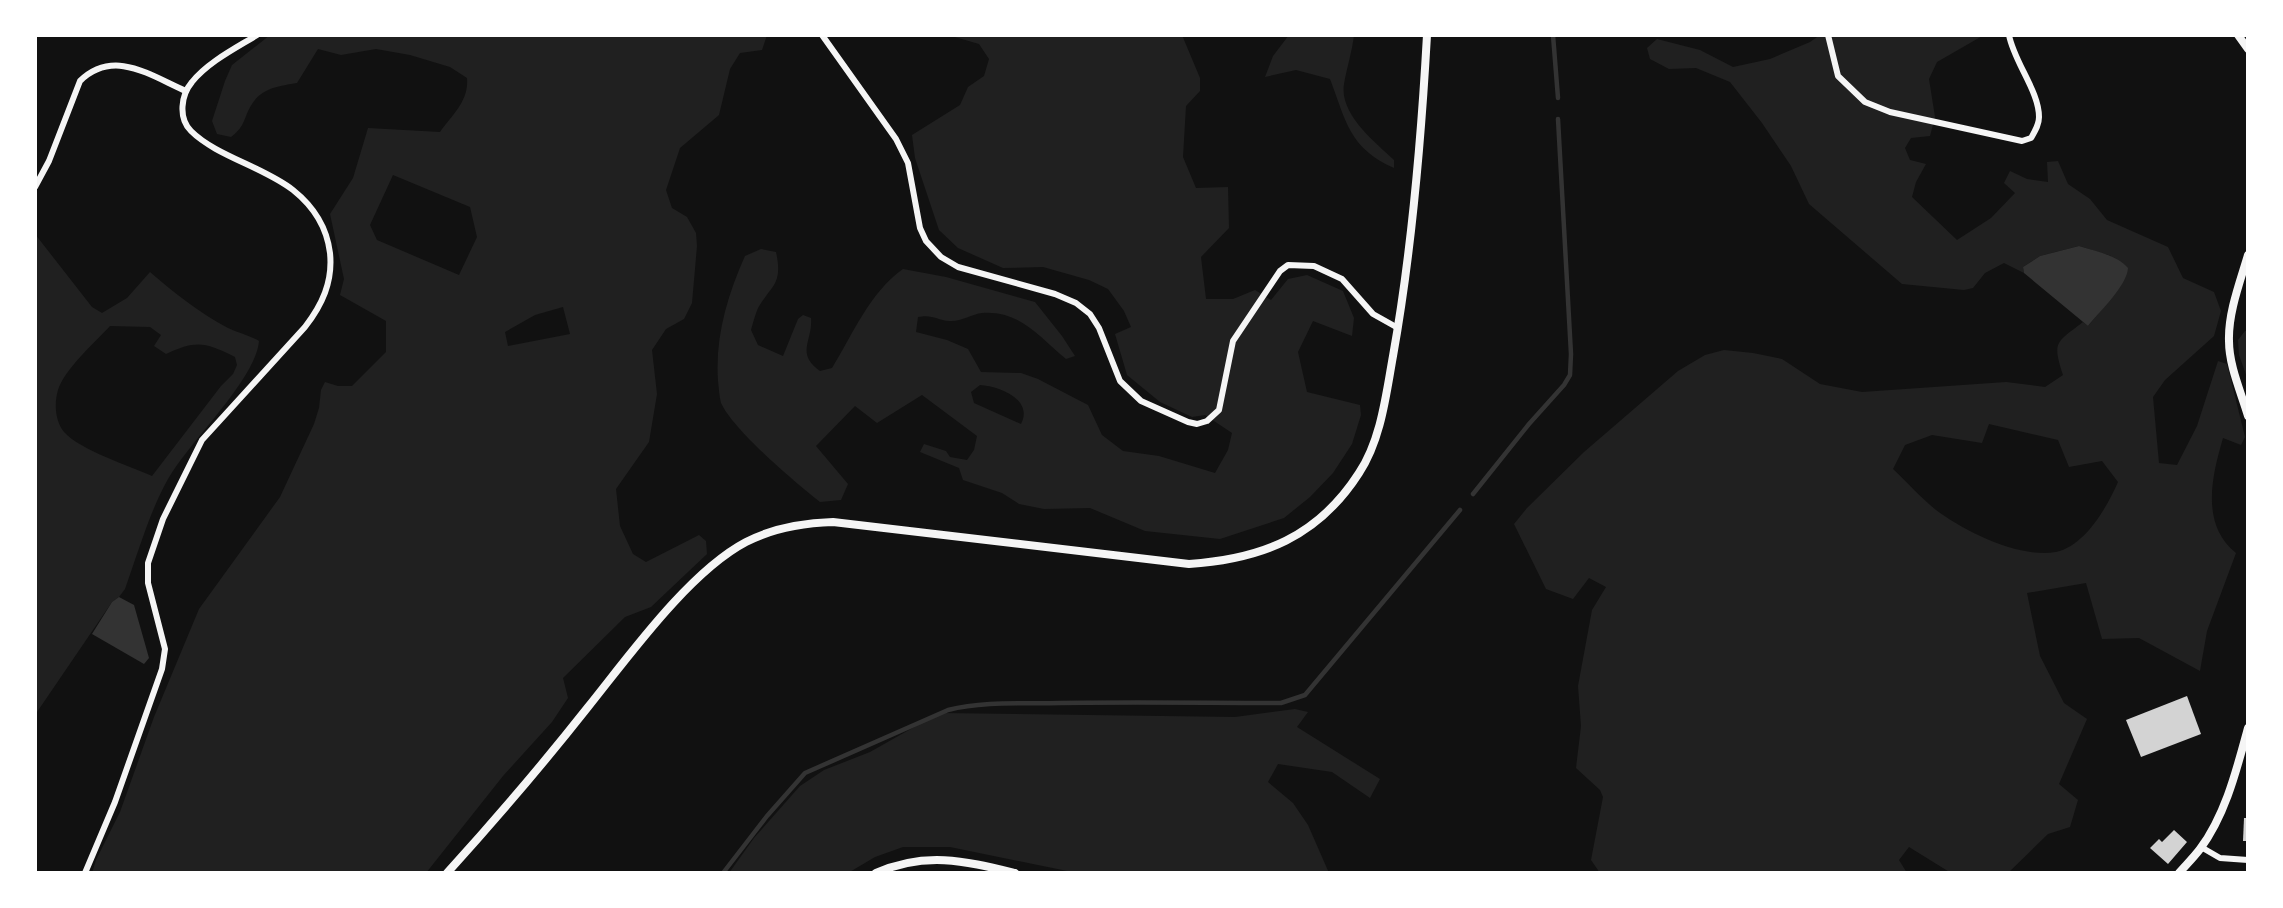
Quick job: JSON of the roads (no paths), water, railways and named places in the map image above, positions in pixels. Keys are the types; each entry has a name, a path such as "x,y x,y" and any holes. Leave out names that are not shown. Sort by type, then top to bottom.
{"street":[{"path":"85,873 115,802 162,669 165,649 148,583 148,563 163,519 202,440 305,327 318,310 330,278 329,245 322,224 309,205 293,190 268,174 191,131 184,121 182,110 186,92 192,82 218,59 257,35"},
{"path":"822,35 897,139 908,163 920,228 926,241 941,257 958,267 1055,294 1076,303 1090,314 1099,328 1120,382 1141,401 1198,424 1207,421 1219,411 1233,341 1280,271 1288,265 1314,266 1342,278 1373,314 1398,328"},
{"path":"447,873 517,795 665,614 709,568 745,542 787,526 833,522 1189,564 1233,560 1255,554 1278,545 1316,521 1332,507 1360,472 1370,453 1378,427 1398,328 1414,217 1427,35"},
{"path":"1828,35 1839,76 1865,102 1889,112 2022,141 2031,138 2039,118 2037,106 2012,50 2009,35"},
{"path":"2238,35 2248,49"},
{"path":"35,187 49,160 80,81 90,72 103,66 130,68 144,71 186,92"},
{"path":"2248,255 2237,293 2229,341 2235,374 2248,416"},
{"path":"2179,873 2201,848 2218,818 2234,778 2248,728"},
{"path":"2201,848 2220,859 2248,860"},
{"path":"876,873 906,862 934,859 964,861 1015,873"}],"waterway":[{"path":"1553,35 1558,98"},
{"path":"1473,494 1570,375 1558,119"},
{"path":"723,873 767,816 805,773 948,710 1004,704 1281,703 1305,695 1460,510"}]}
